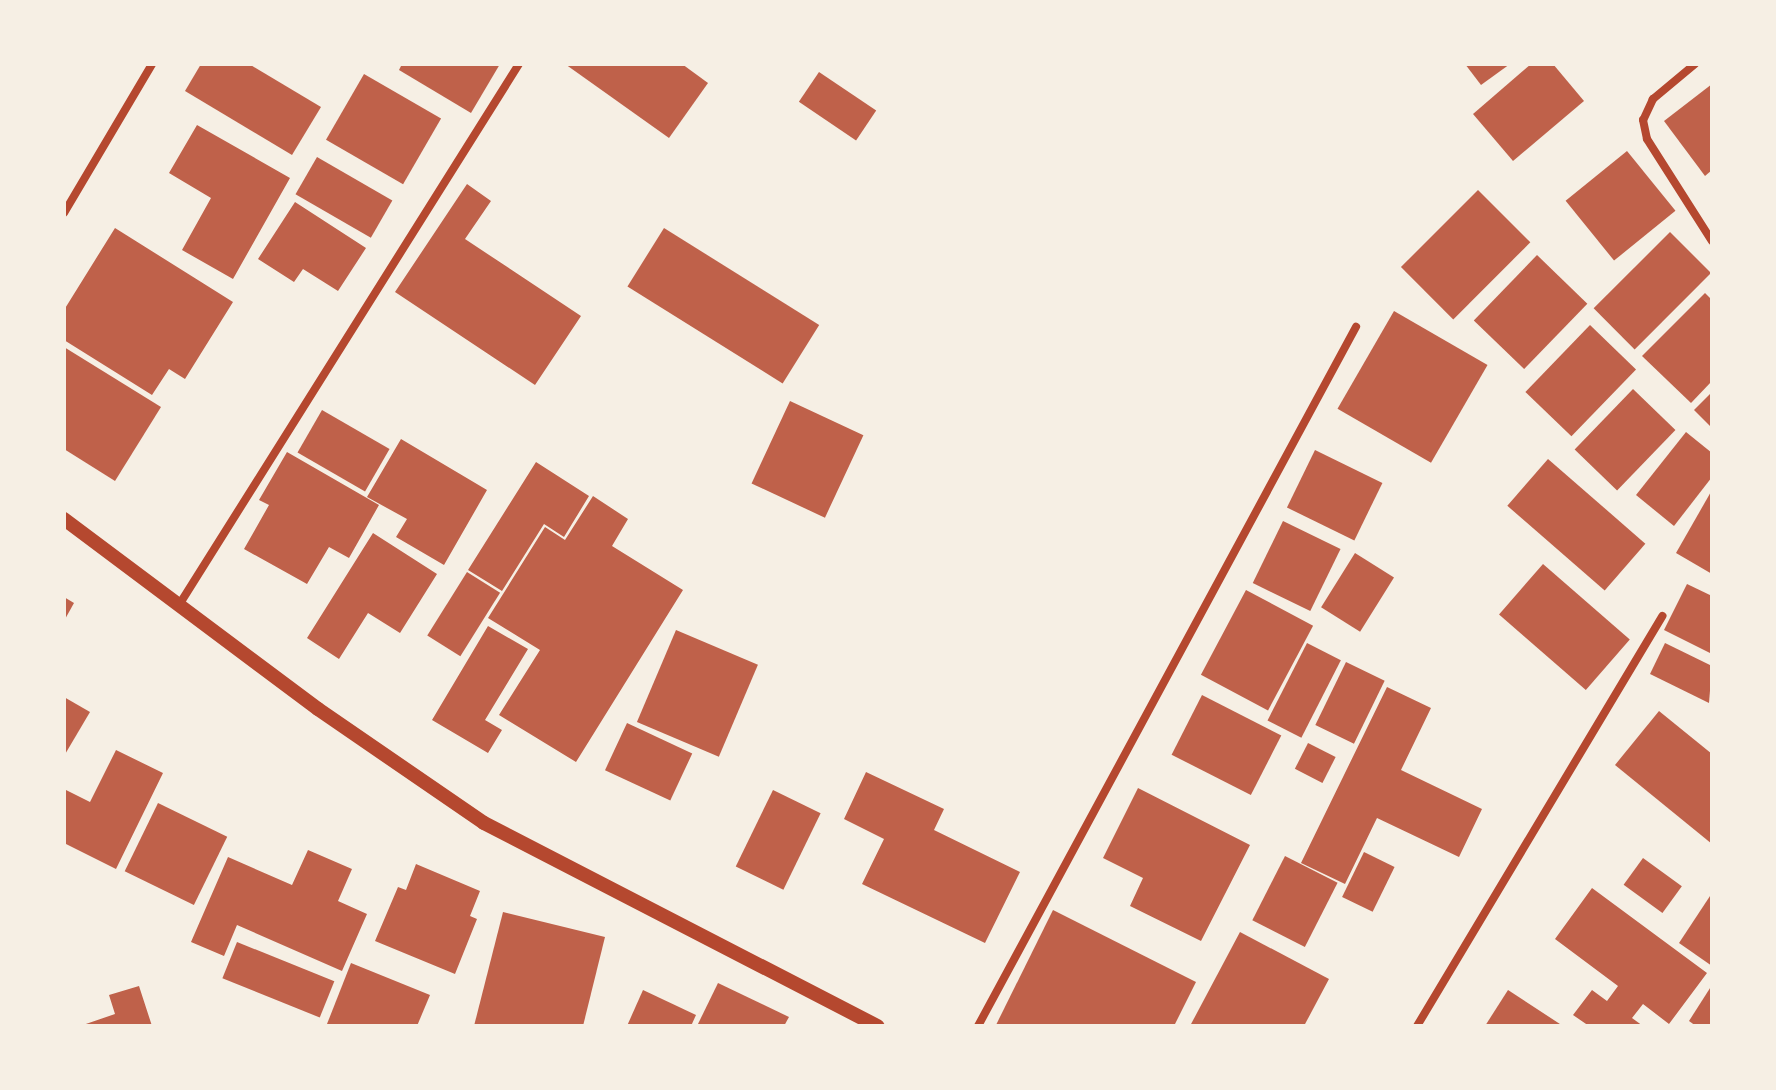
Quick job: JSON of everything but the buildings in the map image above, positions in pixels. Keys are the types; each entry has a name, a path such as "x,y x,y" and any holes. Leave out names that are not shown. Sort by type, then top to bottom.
{"street":[{"path":"64,213 152,64"},
{"path":"179,605 519,64"},
{"path":"1695,64 1653,99 1643,120 1647,139 1712,241"},
{"path":"978,1026 1356,327"},
{"path":"64,519 484,823 878,1026"},
{"path":"1417,1026 1662,616"}]}
